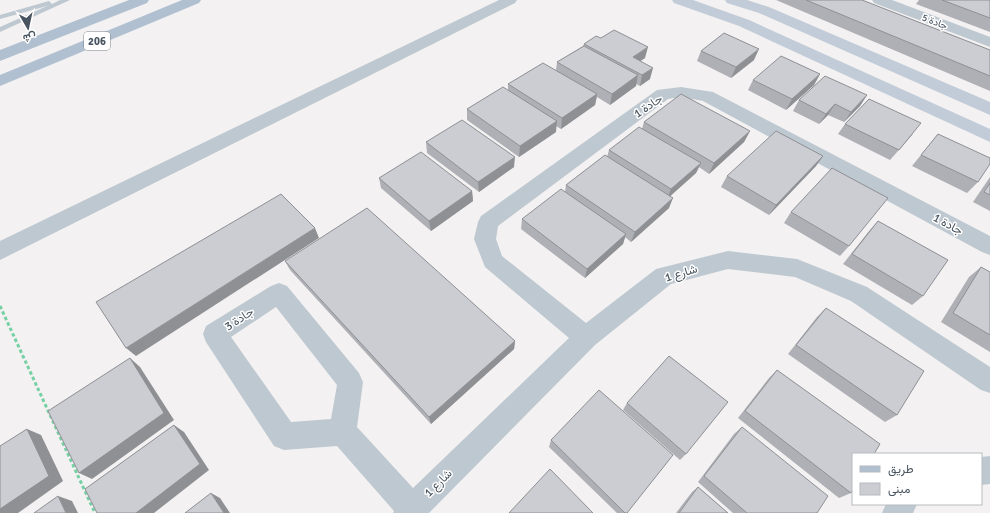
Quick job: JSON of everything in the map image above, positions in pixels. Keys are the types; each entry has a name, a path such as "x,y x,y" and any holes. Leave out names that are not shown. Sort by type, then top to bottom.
{"main road":[{"name":"206","path":"0,56 142,0"},
{"name":"206","path":"0,81 194,0"}],"street":[{"path":"0,251 510,0"},
{"path":"679,0 744,23 990,136"},
{"path":"732,0 764,10 990,109"},
{"name":"جادة 5","path":"879,0 990,42"},
{"path":"919,103 938,103 944,98 938,86"},
{"name":"جادة 1","path":"586,338 493,261 485,238 488,222 663,94 681,92 707,96 990,246"},
{"path":"990,115 978,117 978,121 990,131"},
{"name":"شارع 1","path":"410,511 586,338 664,276 728,260 797,268 859,294 990,381"},
{"name":"جادة 3","path":"279,293 350,382 343,432 284,436 215,334 279,293"},
{"path":"343,432 410,511"}],"lane":[{"path":"0,17 59,0"},
{"path":"0,30 66,0"}],"path":[{"path":"0,308 95,513"}],"building":[{"path":"806,0 862,0 990,50 990,76"},
{"path":"942,0 990,0 990,18"},
{"path":"614,30 648,47 633,57 653,68 642,75 584,44 596,36 601,38"},
{"path":"724,33 759,49 736,67 701,51"},
{"path":"584,46 638,75 612,94 557,62"},
{"path":"781,56 820,74 792,99 753,80"},
{"path":"543,63 597,94 562,118 508,84"},
{"path":"825,76 867,95 851,112 835,104 826,114 799,100"},
{"path":"503,87 557,121 520,146 467,109"},
{"path":"681,94 750,131 714,163 644,122"},
{"path":"869,99 921,123 899,150 845,124"},
{"path":"462,120 515,157 478,182 426,142"},
{"path":"639,127 701,163 671,189 609,150"},
{"path":"776,131 823,156 776,205 727,176"},
{"path":"938,134 990,158 990,164 978,182 921,155"},
{"path":"421,152 472,191 429,221 379,178"},
{"path":"605,155 673,198 635,232 566,185"},
{"path":"832,168 888,198 849,246 791,212"},
{"path":"990,183 990,195 984,192"},
{"path":"561,189 626,234 587,269 522,219"},
{"path":"281,194 315,228 126,348 96,302"},
{"path":"367,208 515,341 429,417 285,261"},
{"path":"878,221 948,260 923,296 852,254"},
{"path":"981,267 990,272 990,335 953,313"},
{"path":"826,308 924,371 897,415 796,345"},
{"path":"669,356 728,402 686,454 627,403"},
{"path":"130,358 164,413 79,473 48,411"},
{"path":"777,370 880,444 875,453 852,453 851,493 745,411"},
{"path":"599,390 673,455 627,513 625,513 551,440"},
{"path":"174,425 200,464 136,513 97,513 85,489"},
{"path":"742,427 828,496 817,513 747,513 704,476"},
{"path":"27,429 49,476 0,509 0,446"},
{"path":"550,469 593,513 509,513"},
{"path":"698,487 728,513 679,513"},
{"path":"211,493 224,513 185,513"},
{"path":"58,496 66,513 34,513"}]}
